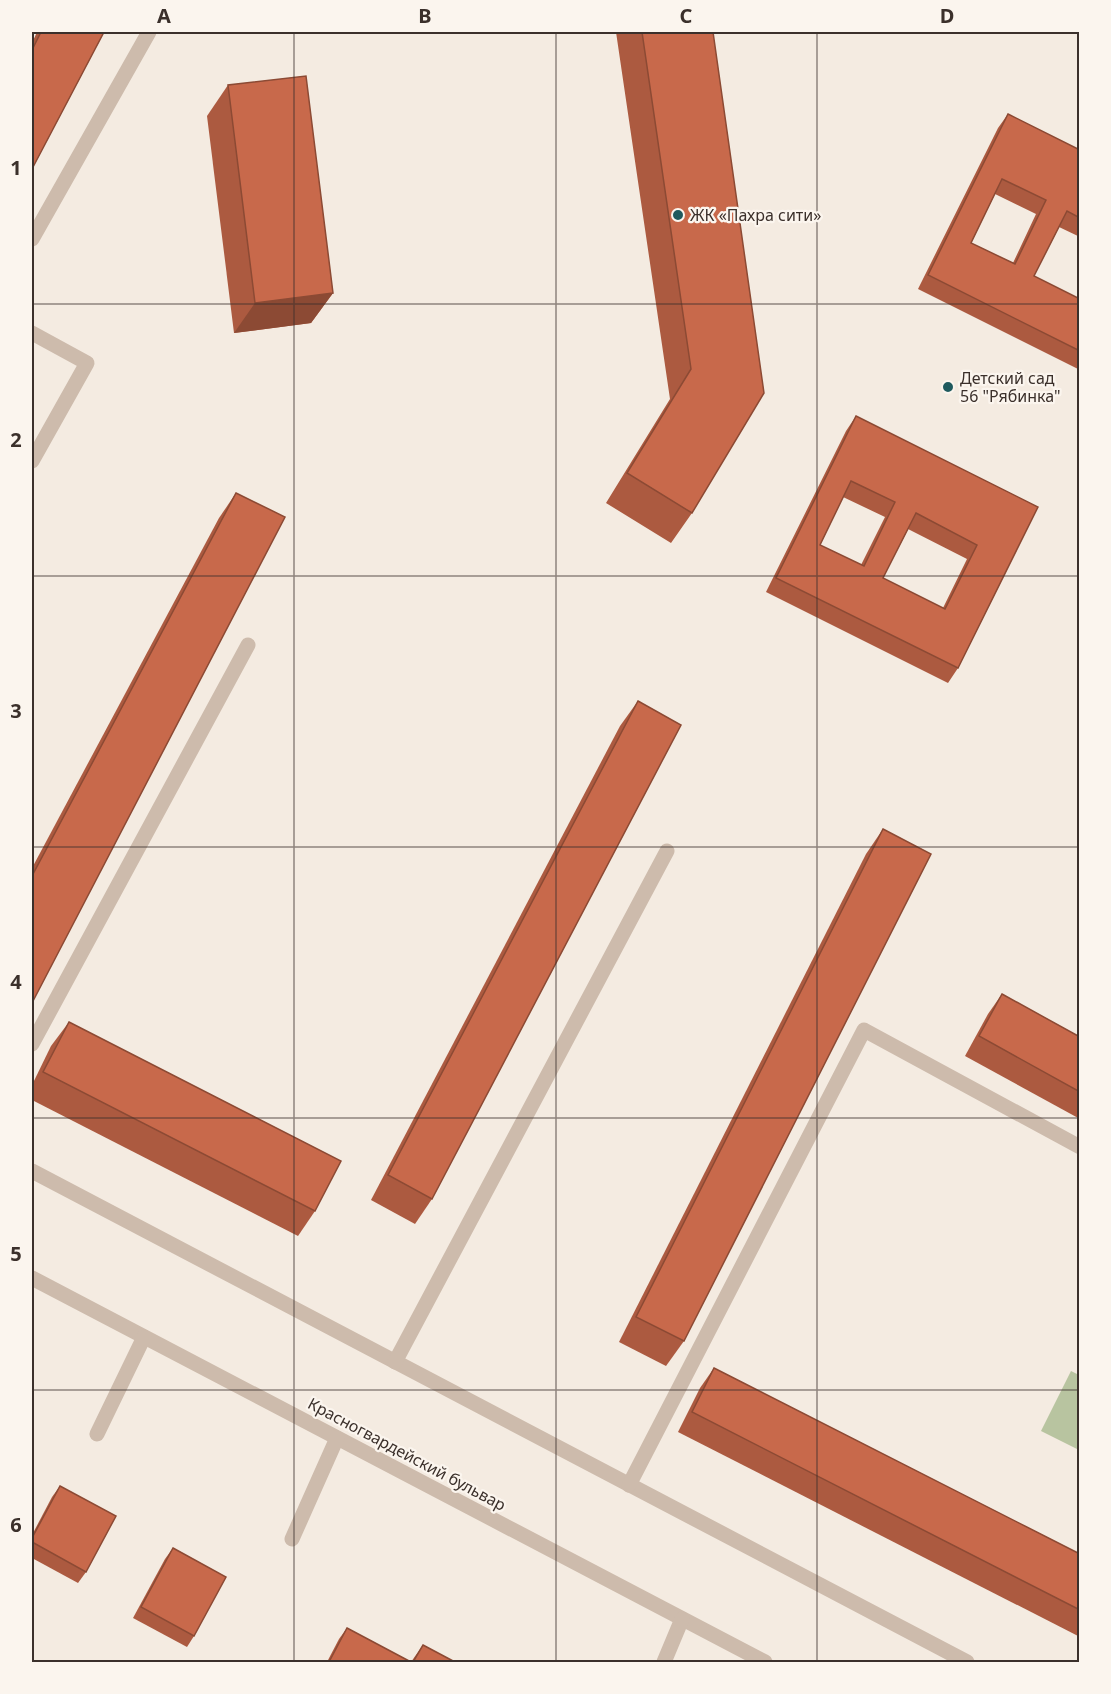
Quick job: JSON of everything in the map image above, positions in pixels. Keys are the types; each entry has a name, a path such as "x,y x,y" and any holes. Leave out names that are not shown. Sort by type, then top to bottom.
{"street":[{"path":"32,239 149,32"},
{"path":"32,333 87,363 32,460"},
{"path":"32,1044 248,645"},
{"path":"395,1362 667,851"},
{"path":"629,1485 864,1030 1080,1147"},
{"path":"32,1172 967,1662"},
{"name":"Красногвардейский бульвар","path":"32,1278 765,1662"},
{"path":"97,1434 144,1337"},
{"path":"292,1539 337,1438"},
{"path":"664,1662 682,1619"}],"green space":[{"path":"1071,1371 1079,1375 1079,1450 1041,1431"}],"building":[{"path":"41,32 104,32 32,169 32,50"},
{"name":"ЖК «Пахра сити»","path":"642,32 713,32 764,393 692,513 627,473 691,369"},
{"path":"306,76 333,293 255,303 228,85"},
{"path":"1008,114 1080,150 1080,218 1067,211 1034,276 1080,299 1080,351 928,275","holes":["1002,179 1046,200 1015,264 971,243"]},
{"path":"856,416 1038,507 958,668 776,578","holes":["851,481 895,502 864,566 820,545","916,513 977,545 945,609 883,578"]},
{"path":"236,493 285,517 32,1003 32,876"},
{"path":"638,701 681,725 432,1199 388,1175"},
{"path":"883,829 931,854 684,1341 636,1317"},
{"path":"1002,994 1080,1037 1080,1092 979,1036"},
{"path":"69,1022 341,1161 315,1211 43,1072"},
{"path":"714,1368 1080,1554 1080,1610 692,1412"},
{"path":"60,1486 116,1516 86,1572 32,1542"},
{"path":"173,1548 226,1577 194,1636 141,1607"},
{"path":"347,1628 411,1662 329,1662"},
{"path":"423,1645 455,1662 413,1662"}],"place":[{"name":"ЖК «Пахра сити»","path":"678,215"},
{"name":"Детский сад 56 \"Рябинка\"","path":"948,387"}]}
